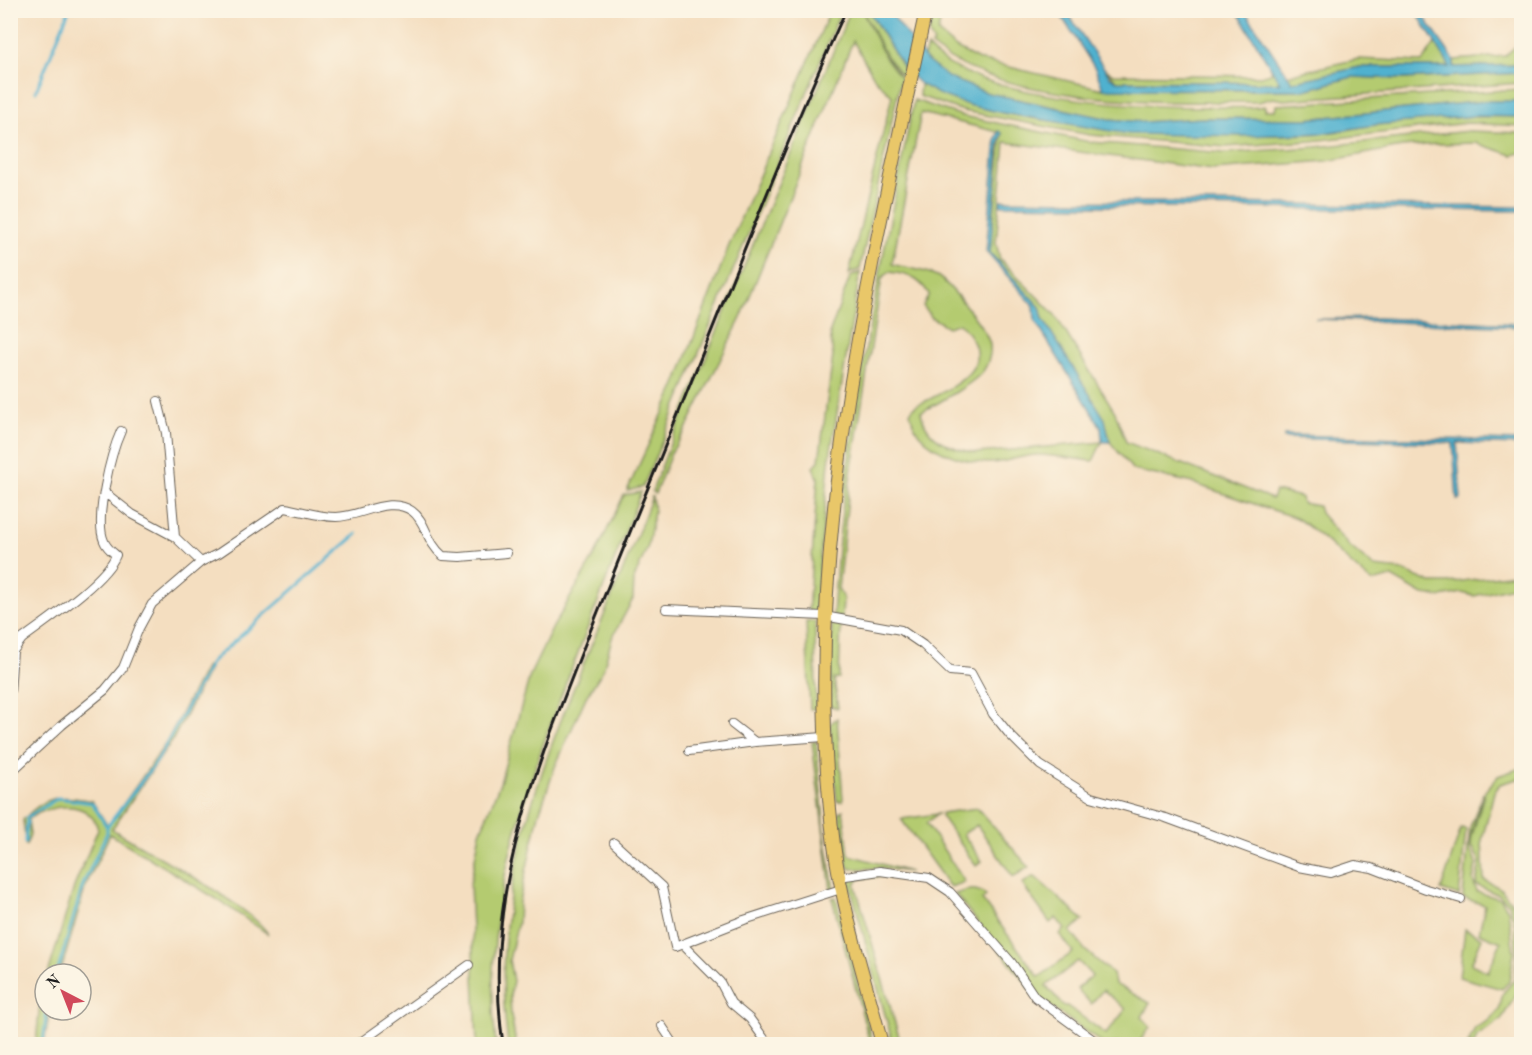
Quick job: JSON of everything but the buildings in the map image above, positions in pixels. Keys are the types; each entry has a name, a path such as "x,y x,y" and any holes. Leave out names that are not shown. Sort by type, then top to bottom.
{"main road":[{"path":"882,1044 840,883 824,737 824,616 838,477 855,357 879,224 926,10"}],"street":[{"path":"158,401 166,433 175,537"},
{"path":"10,694 13,651 22,639 103,574 114,560 116,555 103,540 101,506 114,447 121,431"},
{"path":"104,492 132,514 175,537 201,562"},
{"path":"10,773 62,725 105,690 123,668 139,628 152,604 201,562 219,553 285,508 338,517 392,504 402,505 415,513 428,541 442,556 460,557 507,553"},
{"path":"666,609 824,616 901,630 923,645 950,671 971,673 993,714 1010,735 1040,765 1090,797 1166,818 1299,867 1331,873 1355,865 1372,868 1426,889 1461,899"},
{"path":"732,724 755,742"},
{"path":"689,751 755,742 824,737"},
{"path":"614,843 663,887 675,946 840,883 880,871 929,878 950,892 1012,963 1035,997 1099,1044"},
{"path":"682,944 720,982 730,1003 750,1020 768,1044"},
{"path":"358,1044 469,965"},
{"path":"662,1026 674,1044"}],"green space":[{"path":"830,11 841,11 643,487 627,491 675,387 728,248"},
{"path":"850,11 862,11 885,57 901,78 860,269 849,274 892,96 875,79 853,41 741,318 684,433 672,451 655,494 652,491 669,447"},
{"path":"863,11 869,11 904,69 902,76 886,56"},
{"path":"934,11 942,11 938,33 956,48 979,60 1103,89 1305,90 1352,77 1402,79 1521,73 1521,83 1284,100 1273,98 1258,102 1178,102 1088,96 1043,90 1000,80 963,65 931,46 934,43 929,34"},
{"path":"1436,42 1451,67 1360,67 1292,82 1287,75 1358,59 1422,62"},
{"path":"1519,43 1521,65 1454,67 1454,60 1505,56"},
{"path":"927,47 950,65 982,79 1060,97 1103,102 1179,107 1265,106 1265,110 1275,110 1276,105 1521,89 1521,101 1486,101 1306,119 1202,118 1144,122 1109,119 988,93 949,78 937,71 924,57"},
{"path":"1272,65 1281,83 1117,81 1105,69 1113,74 1261,76 1271,73"},
{"path":"920,84 973,105 1028,118 1141,129 1277,135 1330,132 1412,121 1485,117 1521,117 1521,126 1467,123 1312,141 1226,147 1090,135 963,111 919,96"},
{"path":"914,100 963,116 1090,142 1225,153 1316,147 1469,131 1521,133 1521,153 1512,155 1476,143 1438,144 1402,147 1327,161 1213,170 1005,142 996,243 1000,259 1055,315 1115,412 1126,442 1272,499 1275,491 1301,497 1302,503 1318,506 1320,513 1347,544 1374,567 1401,570 1431,583 1521,573 1521,585 1474,596 1462,593 1441,597 1423,595 1392,577 1372,582 1316,532 1296,518 1189,482 1133,470 1110,442 1107,428 1043,319 1040,307 990,253 1002,133 921,113 892,264 937,276 976,319 990,345 988,363 981,373 956,392 921,412 928,430 950,446 977,453 1102,442 1093,461 1037,455 990,463 956,457 927,441 919,434 910,413 915,406 942,393 964,378 972,369 976,359 976,349 959,323 948,327 932,318 923,306 929,294 921,284 902,274 889,272 882,278 850,479 838,589 843,598 842,618 833,616 845,486 864,356"},
{"path":"860,272 829,462 815,613 808,612 818,478 813,467 819,461 833,356 830,332 850,277"},
{"path":"641,492 551,722 521,812 500,903 494,950 493,997 496,1044 477,1044 470,884 480,833 500,783 530,675 553,627 595,555 624,495"},
{"path":"652,496 654,512 648,546 634,579 633,599 612,638 603,670 586,697 555,767 539,814 519,902 518,922 509,960 513,981 510,995 511,1015 516,1044 508,1044 503,972 509,901 524,832 545,763"},
{"path":"815,621 816,709 810,709 806,622"},
{"path":"832,621 841,622 839,678 834,679 838,708 830,706"},
{"path":"206,666 210,667 173,739 112,829 220,893 241,908 268,934 215,898 110,834 86,885 64,962 52,962 74,887 98,829 86,812 78,808 57,807 28,819 30,834 26,846 23,820 47,801 63,797 92,801 107,825 166,743"},
{"path":"837,718 843,801 837,801 830,724"},
{"path":"816,741 826,842 834,889 831,890 812,742"},
{"path":"1521,768 1521,778 1500,784 1494,792 1482,840 1484,880 1500,888 1519,911 1521,955 1518,991 1501,1020 1477,1036 1474,1044 1468,1044 1475,1028 1488,1021 1499,1010 1503,993 1514,980 1517,957 1515,923 1509,904 1499,895 1476,885 1480,862 1471,844 1472,836 1485,791 1498,776"},
{"path":"1483,793 1470,838 1470,848 1476,864 1473,881 1477,892 1501,899 1508,910 1514,953 1509,982 1502,989 1459,977 1465,929 1482,938 1471,964 1488,972 1501,942 1479,933 1485,905 1463,898 1470,827"},
{"path":"977,808 1029,867 1013,877 977,825 963,834 982,861 976,866 941,816 942,813"},
{"path":"843,810 849,855 910,872 881,868 851,869 847,865 839,813"},
{"path":"938,814 926,823 965,882 950,887 901,819"},
{"path":"1461,828 1466,829 1459,896 1441,890"},
{"path":"881,874 927,881 883,876 859,879 855,884 901,1044 893,1044 849,881 853,878"},
{"path":"1034,876 1083,920 1070,931 1085,950 1113,974 1115,984 1150,1003 1142,1017 1150,1027 1138,1044 1103,1044 1036,996 955,894 968,890 983,893 986,896 982,900 1039,977 1073,952 1060,934 1065,929 1056,918 1050,923 1022,884","holes":["1078,961 1092,976 1077,989 1091,1004 1103,990 1126,1009 1106,1034 1064,1006 1046,986"]},
{"path":"836,897 873,1044 870,1044 832,898"},
{"path":"38,1022 48,1022 44,1044 36,1044"}],"water":[{"path":"1415,10 1420,11 1454,60 1454,67 1521,65 1521,73 1402,79 1352,77 1305,90 1103,89 1095,68 1058,11 1066,11 1110,77 1117,81 1280,83 1237,11 1245,11 1292,82 1360,67 1450,67"},
{"path":"869,11 889,11 927,61 949,78 988,93 1109,119 1144,122 1202,118 1306,119 1486,101 1521,101 1521,117 1475,116 1375,125 1324,133 1245,136 1129,134 1003,113 968,105 938,94 920,84 904,69"},
{"path":"999,131 1002,133 990,253 1040,307 1043,319 1105,419 1110,442 1102,442 1101,427 1035,321 1034,306 986,252 996,138"},
{"path":"1001,200 1521,207 1522,211 1000,205"},
{"path":"1377,318 1521,324 1521,327 1315,319"},
{"path":"1284,435 1521,441 1522,445 1457,443 1461,499 1457,500 1453,443 1284,438"}],"waterway":[{"path":"36,91 69,10"},
{"path":"61,962 83,885 107,833 107,827 157,761 212,661 357,534"},
{"path":"26,818 58,798 92,803 107,827"},
{"path":"25,843 27,821"},
{"path":"43,1044 46,1022"}],"railway":[{"path":"503,1044 498,992 499,941 516,842 530,794 564,697 616,567 778,166 846,10"}]}
